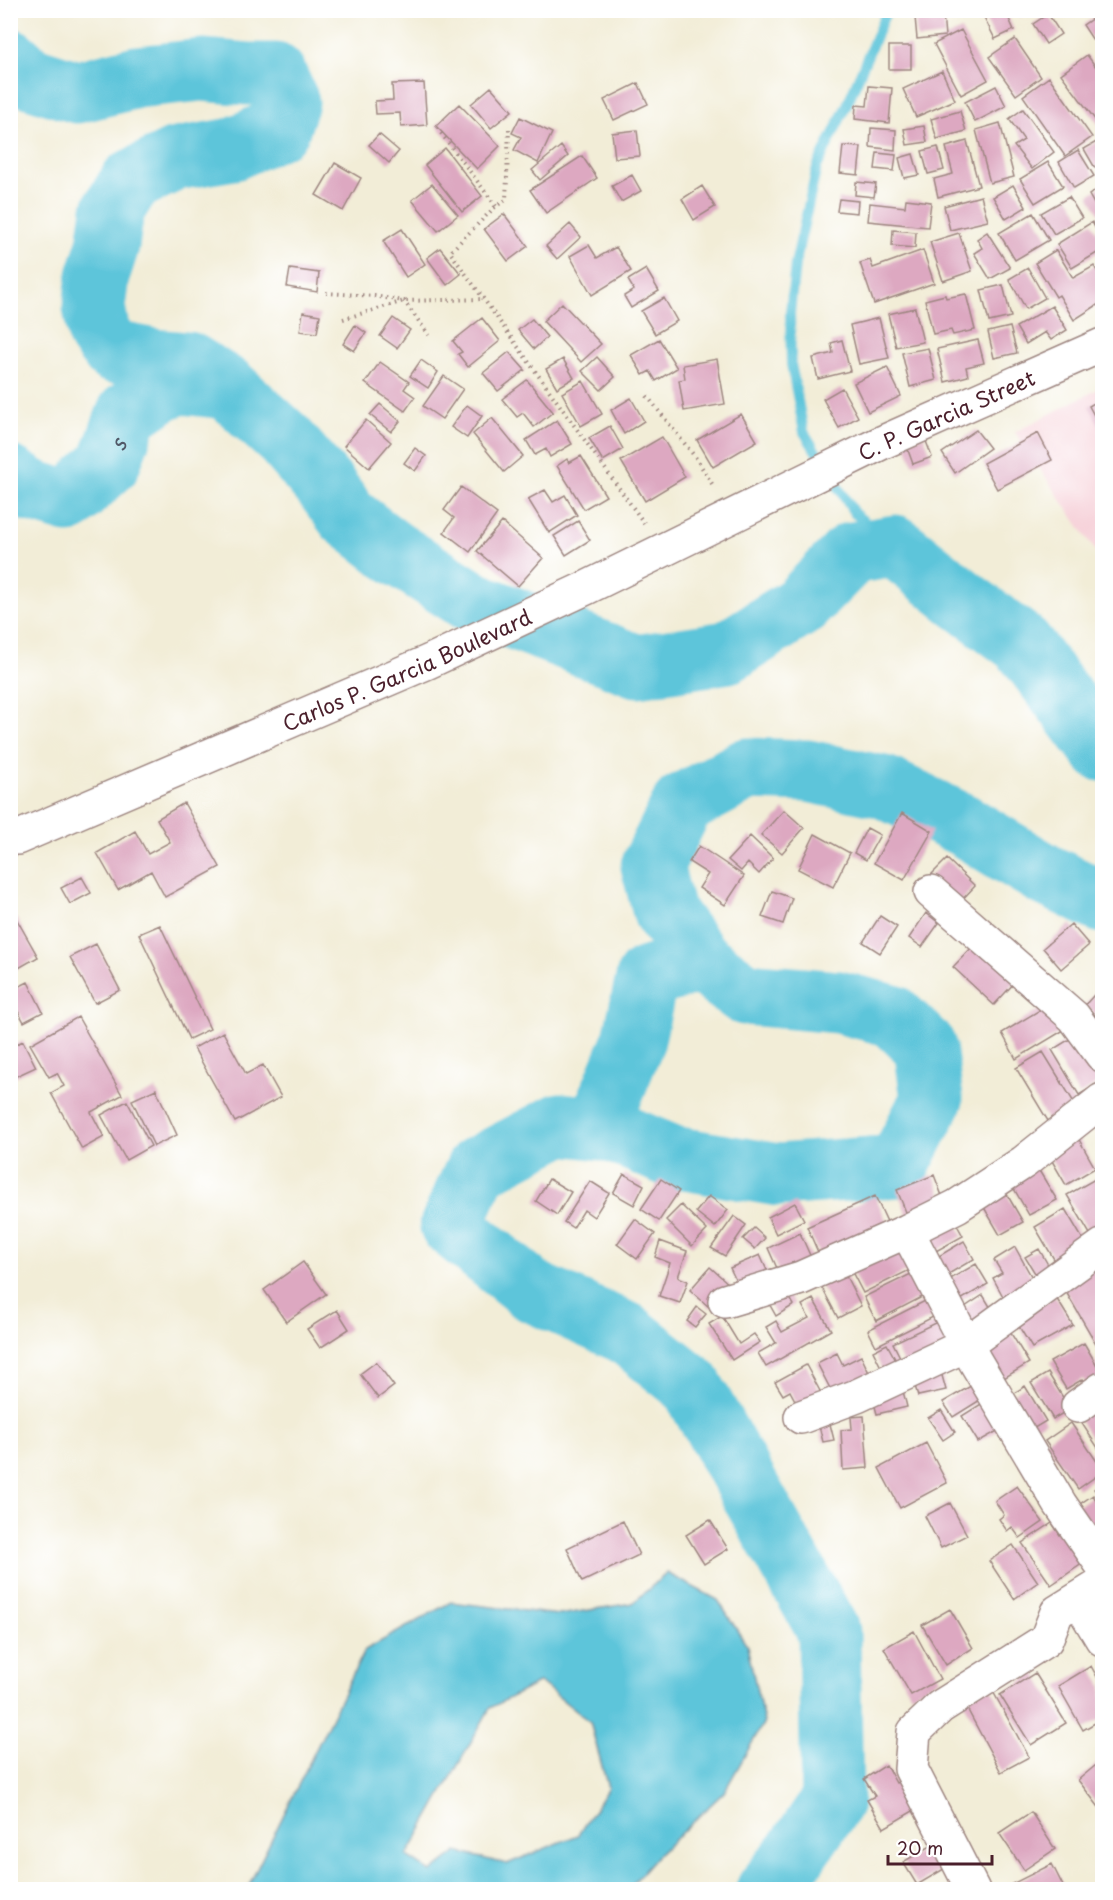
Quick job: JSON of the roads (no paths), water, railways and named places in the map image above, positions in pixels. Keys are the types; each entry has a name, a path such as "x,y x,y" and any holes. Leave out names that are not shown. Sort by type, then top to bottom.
{"main road":[{"name":"C. P. Garcia Street","path":"791,487 881,443 1102,345"},
{"name":"Carlos P. Garcia Boulevard","path":"13,841 428,662 586,588 791,487"},
{"path":"931,892 1074,1017 1102,1055"},
{"path":"725,1301 801,1278 957,1206 1024,1162 1102,1100"},
{"path":"907,1231 966,1344 1060,1504 1102,1566"},
{"path":"801,1417 857,1396 966,1344 1102,1246"},
{"path":"973,1890 911,1769 914,1732 940,1707 1046,1640 1079,1598 1102,1639"}],"water":[{"path":"667,1573 718,1600 747,1646 764,1722 724,1792 657,1856 628,1889 247,1889 365,1650 451,1602 559,1615 633,1603","holes":["540,1682 590,1722 608,1788 578,1835 507,1864 457,1852 431,1872 407,1856 490,1708"]}],"waterway":[{"path":"887,10 846,107 817,167 795,264 790,313 791,364 804,432 854,513 895,546"},
{"path":"10,59 30,77 77,92 137,77 202,70 275,74 288,102 279,128 233,149 176,159 131,181 113,210 108,245 98,276 94,307 99,334 113,352 155,360 188,363 228,388 285,440 326,487 348,517 391,550 474,603 637,666 728,652 800,606 852,553 895,546 1022,644 1102,750"},
{"name":"s","path":"10,477 32,491 68,502 109,464 128,413 162,390 181,383 226,388"},
{"path":"767,1890 796,1854 832,1801 829,1632 691,1385 626,1333 532,1291 451,1226 477,1168 561,1124 609,1130 673,1157 778,1175 898,1166 932,1099 925,1047 893,1016 838,1002 745,994 700,961 664,912 652,866 683,804 748,769 808,771 884,787 963,825 1044,874 1102,902"},
{"path":"609,1130 606,1108 634,1039 647,978 700,961"}]}
